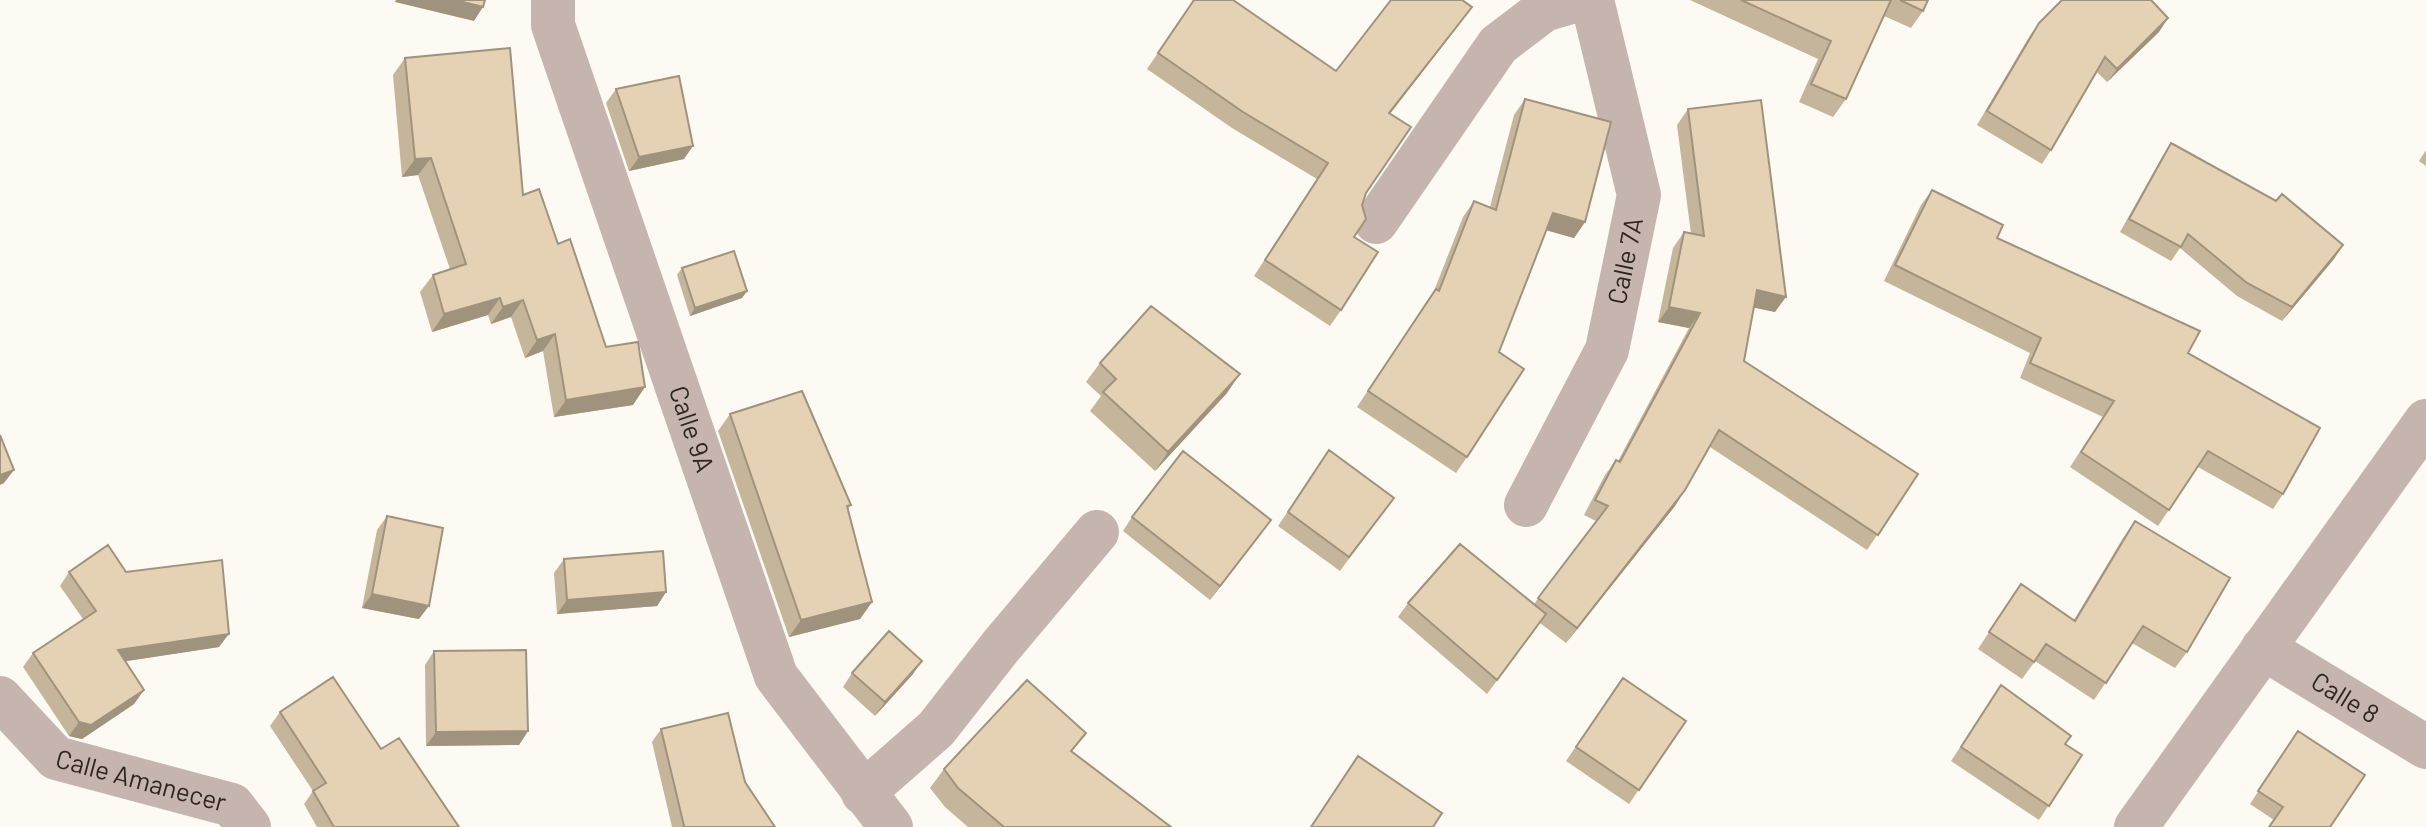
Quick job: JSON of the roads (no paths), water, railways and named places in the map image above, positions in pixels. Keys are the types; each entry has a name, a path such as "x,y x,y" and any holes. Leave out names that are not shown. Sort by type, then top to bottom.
{"street":[{"name":"Calle 9A","path":"553,0 553,25 776,676 891,827"},
{"path":"1376,222 1498,45 1544,10 1578,0"},
{"name":"Calle 7A","path":"1526,505 1607,350 1639,195 1592,0"},
{"path":"2136,827 2426,421"},
{"path":"863,793 936,729 1097,532"},
{"name":"Calle 8","path":"2263,648 2426,747"},
{"name":"Calle Amanecer","path":"0,698 56,758 232,805 249,827"}]}
